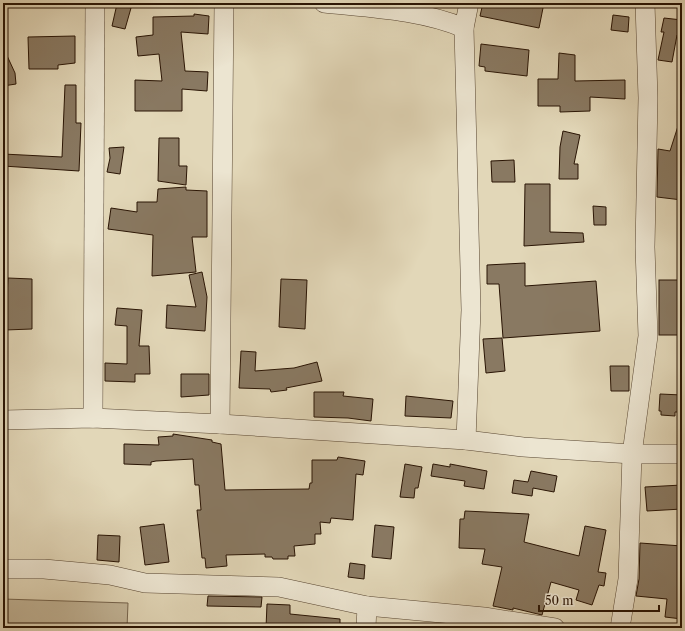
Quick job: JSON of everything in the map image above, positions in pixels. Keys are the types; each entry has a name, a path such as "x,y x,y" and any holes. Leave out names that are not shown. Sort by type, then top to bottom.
{"street":[{"path":"93,418 95,3"},
{"path":"220,424 224,3"},
{"path":"324,3 436,18 464,28"},
{"path":"466,440 471,310 464,28 469,3"},
{"path":"620,628 628,579 632,454 648,336 645,247 648,98 645,3"},
{"path":"3,420 93,418 220,424 466,440 523,447 632,454 682,454"},
{"path":"3,569 44,569 110,575 145,583 279,587 367,606 484,617 555,628"},
{"path":"366,628 367,606"}],"shaded area":[{"path":"3,599 128,603 127,628 3,628"}],"building":[{"path":"483,3 544,3 539,28 480,16"},
{"path":"117,4 131,8 125,29 112,26"},
{"path":"194,14 209,16 208,34 181,32 185,71 208,72 207,91 182,89 182,111 135,111 135,80 162,81 159,54 138,56 136,37 153,35 153,17 194,16"},
{"path":"613,15 629,17 628,32 611,30"},
{"path":"664,18 682,20 682,35 677,35 672,62 658,60 664,32 661,32"},
{"path":"75,36 75,63 58,65 58,69 29,69 28,37"},
{"path":"481,44 529,50 527,76 485,71 485,67 479,66"},
{"path":"3,47 15,73 16,84 3,86"},
{"path":"559,53 575,55 575,81 625,80 625,99 590,97 590,111 560,112 560,106 538,106 538,79 558,79"},
{"path":"65,85 76,85 76,123 81,123 79,171 3,166 3,154 62,157"},
{"path":"679,123 682,123 682,200 657,197 658,149 670,151"},
{"path":"563,131 580,135 574,164 578,164 578,179 559,179 560,147"},
{"path":"159,138 179,138 179,166 187,166 186,185 158,181"},
{"path":"124,147 120,174 107,172 110,158 109,148"},
{"path":"514,160 515,182 492,182 491,161"},
{"path":"525,184 550,184 550,232 583,233 584,242 524,246"},
{"path":"186,187 186,190 207,191 207,237 192,237 196,272 152,276 153,235 108,229 111,208 137,212 137,202 157,202 158,189"},
{"path":"593,206 606,207 606,225 594,225"},
{"path":"525,263 525,286 596,281 600,331 503,338 499,284 487,284 487,265"},
{"path":"202,272 207,297 205,331 166,328 167,305 196,307 189,275"},
{"path":"8,278 32,279 32,329 5,330 4,315 6,315"},
{"path":"281,279 307,280 305,329 279,327"},
{"path":"659,280 682,280 682,335 659,335"},
{"path":"117,308 142,310 139,346 149,346 150,374 135,374 135,382 105,381 105,363 127,364 127,326 115,325"},
{"path":"502,338 505,371 486,373 483,339"},
{"path":"241,351 256,352 255,371 294,368 317,362 322,381 286,388 287,390 271,392 270,389 239,388"},
{"path":"610,366 629,366 629,391 611,391"},
{"path":"181,374 209,374 209,395 181,397"},
{"path":"314,392 344,392 343,396 373,399 371,421 348,418 314,417"},
{"path":"660,394 682,395 682,412 675,412 675,416 661,415 661,411 659,411"},
{"path":"406,396 453,401 451,418 405,416"},
{"path":"173,434 212,440 212,442 221,444 225,490 309,489 310,483 312,483 312,460 337,460 338,457 365,461 363,475 356,474 353,520 331,518 330,523 320,522 321,534 315,534 315,544 294,546 295,556 288,556 288,559 273,559 272,557 265,557 265,554 226,555 227,566 206,568 205,558 202,558 197,510 201,510 199,485 195,485 193,459 156,461 151,462 151,465 124,464 124,444 159,445 158,437 173,436"},
{"path":"405,464 422,467 418,488 415,488 414,498 400,497"},
{"path":"433,464 450,467 450,464 487,471 484,489 464,486 465,481 431,476"},
{"path":"531,471 557,476 554,492 533,488 532,496 512,493 514,480 528,482"},
{"path":"682,485 682,509 647,511 645,487"},
{"path":"465,511 529,514 524,542 579,556 585,526 606,530 598,572 606,573 604,586 599,585 592,605 576,600 579,590 551,582 542,615 513,608 513,610 493,606 502,567 482,564 485,549 459,548 460,519 464,519"},
{"path":"164,524 169,562 145,565 140,527"},
{"path":"375,525 394,527 391,559 372,557"},
{"path":"98,535 120,536 119,562 97,560"},
{"path":"640,543 682,546 682,619 665,617 667,599 636,596 639,579"},
{"path":"350,563 365,565 364,579 348,577"},
{"path":"208,596 262,597 261,607 207,606"},
{"path":"267,604 290,605 290,614 340,619 340,628 266,628"}]}
